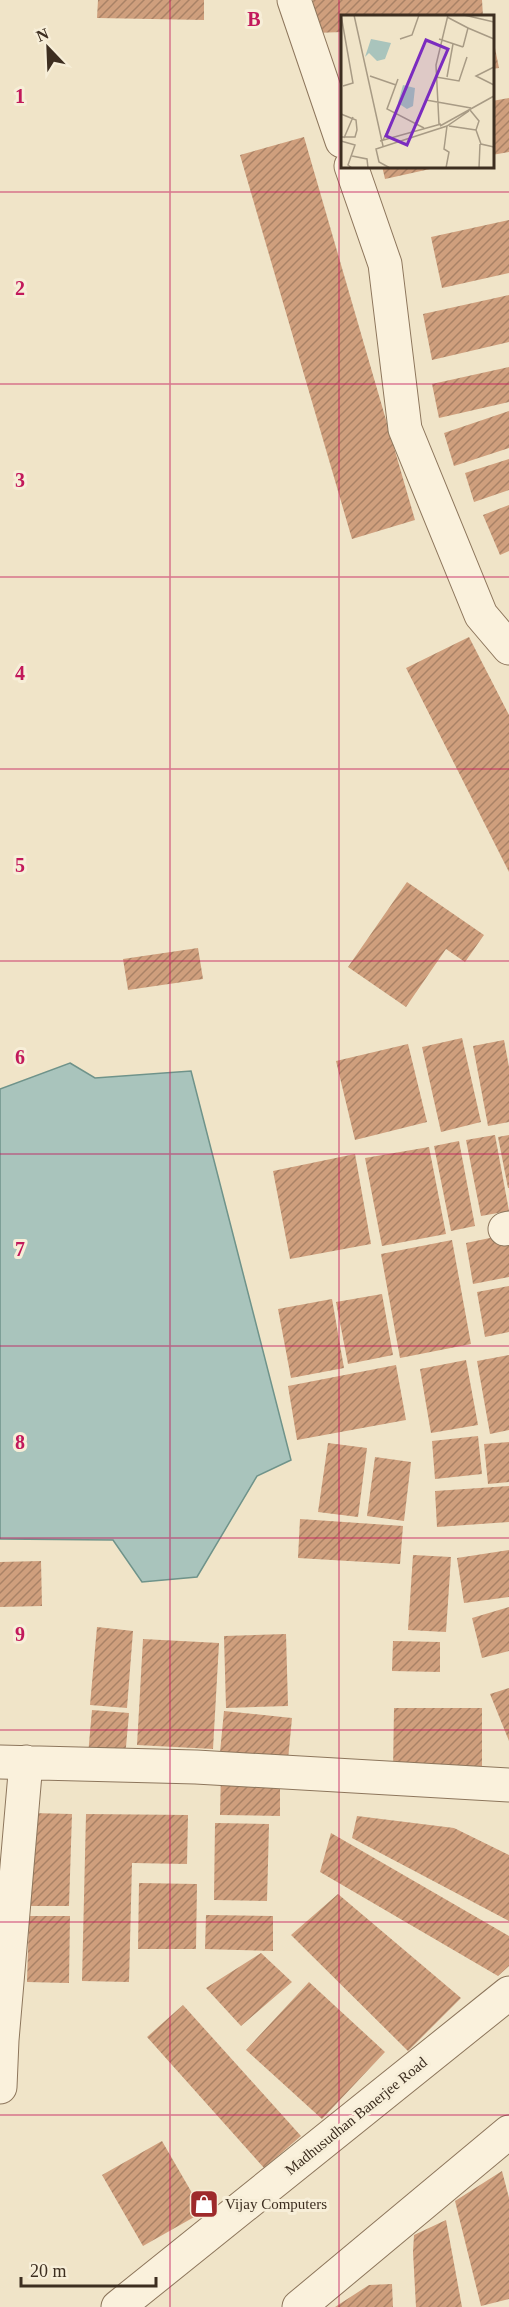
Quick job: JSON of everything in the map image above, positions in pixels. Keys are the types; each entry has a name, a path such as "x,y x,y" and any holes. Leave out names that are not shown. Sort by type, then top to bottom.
{"street":[{"path":"294,0 341,138"},
{"path":"352,168 385,264 405,429 481,615 509,648"},
{"path":"0,2087 13,1762 196,1767 509,1785"},
{"name":"Madhusudhan Banerjee Road","path":"118,2307 509,1993"},
{"path":"299,2307 509,2132"}],"water":[{"path":"70,1063 95,1078 191,1071 291,1460 257,1476 197,1577 142,1582 113,1540 0,1539 0,1089"}],"building":[{"path":"98,0 204,0 204,20 97,18"},
{"path":"313,0 482,0 483,15 341,15 341,32 315,33"},
{"path":"494,43 499,68 494,69"},
{"path":"509,98 509,152 494,155 494,101"},
{"path":"304,137 415,520 352,539 240,155"},
{"path":"382,168 434,168 385,179"},
{"path":"509,220 509,273 442,288 431,237"},
{"path":"509,295 509,342 432,360 423,314"},
{"path":"509,367 509,402 439,418 432,384"},
{"path":"509,411 509,448 454,466 444,433"},
{"path":"509,459 509,490 474,502 465,473"},
{"path":"509,505 509,551 500,555 483,515"},
{"path":"469,637 509,715 509,872 406,668"},
{"path":"407,882 484,935 465,962 446,949 406,1007 348,967"},
{"path":"198,948 203,979 128,990 123,959"},
{"path":"462,1038 481,1122 441,1132 422,1047"},
{"path":"504,1040 509,1067 509,1122 488,1126 473,1046"},
{"path":"408,1044 427,1122 355,1140 336,1061"},
{"path":"495,1135 509,1211 481,1216 466,1140"},
{"path":"509,1135 509,1188 508,1188 498,1137"},
{"path":"459,1141 475,1226 451,1231 434,1146"},
{"path":"429,1147 446,1234 382,1246 365,1158"},
{"path":"355,1154 371,1244 290,1259 273,1171"},
{"path":"509,1234 509,1277 473,1284 466,1243"},
{"path":"452,1240 471,1344 400,1358 381,1254"},
{"path":"509,1286 509,1332 485,1337 477,1292"},
{"path":"382,1294 393,1355 348,1364 336,1302"},
{"path":"332,1299 344,1368 291,1378 278,1309"},
{"path":"509,1355 509,1430 490,1434 477,1361"},
{"path":"466,1360 478,1425 431,1433 420,1369"},
{"path":"396,1365 406,1420 297,1440 288,1386"},
{"path":"478,1436 482,1474 435,1479 432,1441"},
{"path":"509,1442 509,1482 488,1484 484,1444"},
{"path":"328,1443 367,1448 358,1517 318,1512"},
{"path":"375,1457 411,1462 404,1521 367,1516"},
{"path":"509,1486 509,1522 437,1527 435,1491"},
{"path":"300,1519 403,1526 400,1564 298,1558"},
{"path":"509,1550 509,1597 464,1603 457,1558"},
{"path":"413,1555 451,1557 446,1632 408,1630"},
{"path":"41,1561 42,1606 0,1607 0,1562"},
{"path":"509,1607 509,1651 482,1658 472,1618"},
{"path":"97,1627 133,1631 127,1708 90,1705"},
{"path":"286,1634 288,1706 226,1708 224,1636"},
{"path":"143,1639 219,1643 213,1749 137,1745"},
{"path":"393,1641 440,1642 440,1672 392,1671"},
{"path":"509,1688 509,1741 490,1694"},
{"path":"394,1708 482,1708 482,1773 393,1773"},
{"path":"92,1710 129,1713 125,1758 88,1755"},
{"path":"224,1711 292,1718 287,1770 219,1763"},
{"path":"221,1772 280,1774 280,1816 220,1815"},
{"path":"31,1813 72,1814 69,1906 29,1906"},
{"path":"86,1814 188,1815 187,1864 132,1863 129,1982 82,1981"},
{"path":"357,1816 454,1828 509,1855 509,1921 352,1838"},
{"path":"215,1823 269,1824 267,1901 214,1900"},
{"path":"331,1833 509,1936 509,1966 498,1976 320,1872"},
{"path":"139,1883 197,1884 196,1949 138,1949"},
{"path":"338,1894 461,1998 408,2051 291,1935"},
{"path":"206,1915 273,1916 273,1951 205,1949"},
{"path":"29,1916 70,1916 69,1983 27,1982"},
{"path":"261,1953 292,1982 241,2026 206,1988"},
{"path":"309,1982 385,2052 322,2119 246,2050"},
{"path":"183,2005 301,2136 264,2168 147,2037"},
{"path":"162,2141 203,2212 143,2246 102,2175"},
{"path":"502,2171 509,2198 509,2299 481,2306 455,2201"},
{"path":"446,2220 462,2307 416,2307 414,2235"},
{"path":"392,2284 393,2307 335,2307 369,2285"}],"place":[{"name":"Vijay Computers","path":"204,2204"}]}
